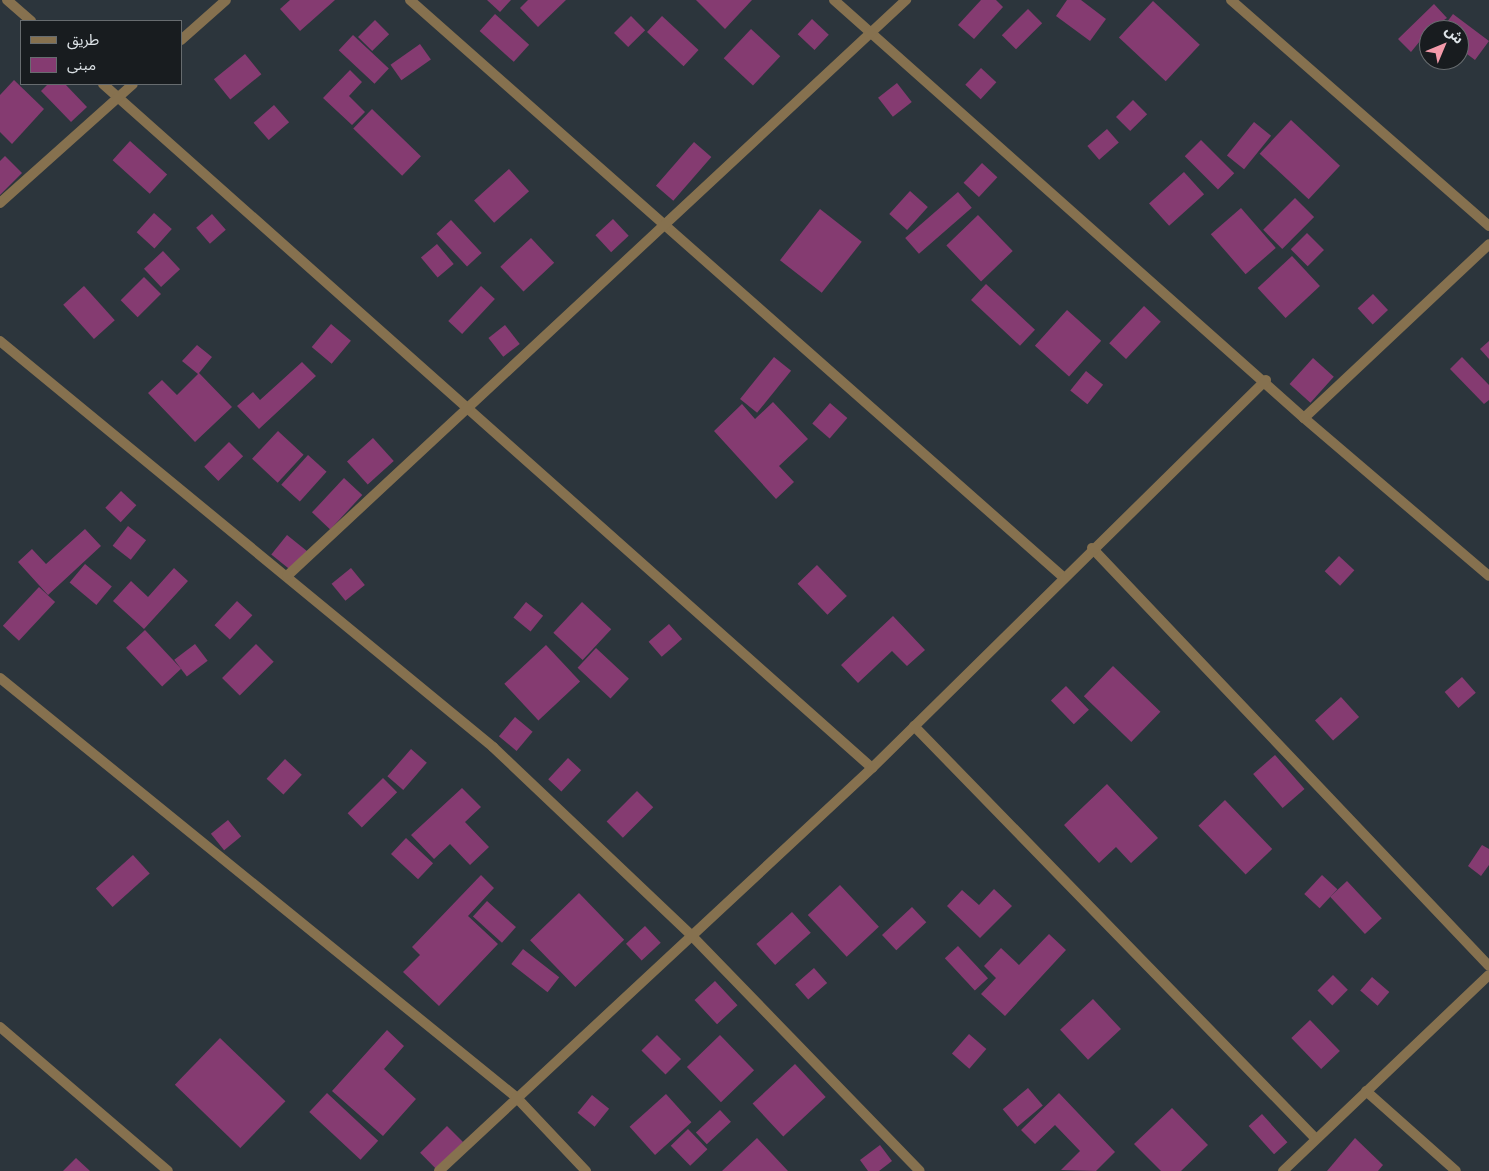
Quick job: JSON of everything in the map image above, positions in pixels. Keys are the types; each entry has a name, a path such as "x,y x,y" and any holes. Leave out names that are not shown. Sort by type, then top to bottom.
{"street":[{"path":"7,0 30,20"},
{"path":"182,39 226,0"},
{"path":"410,0 664,227 1062,576"},
{"path":"834,0 1266,380 1304,418 1489,576"},
{"path":"287,576 873,33 906,0"},
{"path":"1232,0 1489,226"},
{"path":"103,85 872,768"},
{"path":"0,203 132,85"},
{"path":"1304,418 1489,244"},
{"path":"0,341 493,747 692,936 920,1171"},
{"path":"438,1171 872,768 1062,576 1266,380"},
{"path":"1092,548 1489,966"},
{"path":"0,678 516,1097 586,1171"},
{"path":"914,726 1316,1139"},
{"path":"1283,1171 1489,975"},
{"path":"0,1027 168,1171"},
{"path":"1366,1091 1456,1171"}],"building":[{"path":"290,0 335,0 300,31 280,9"},
{"path":"487,0 511,0 500,12"},
{"path":"528,0 566,0 538,27 520,8"},
{"path":"696,0 752,0 725,29"},
{"path":"981,0 996,0 1003,7 974,39 958,25"},
{"path":"1067,0 1081,0 1106,19 1090,41 1056,16"},
{"path":"1153,1 1200,45 1166,81 1119,38"},
{"path":"1434,4 1447,18 1444,20 1419,20 1419,42 1411,52 1398,39"},
{"path":"1028,9 1042,23 1016,49 1002,35"},
{"path":"495,14 529,45 514,62 480,31"},
{"path":"1453,14 1461,20 1448,20"},
{"path":"631,16 645,30 628,47 614,33"},
{"path":"662,16 699,50 684,66 647,32"},
{"path":"812,19 829,35 814,50 798,34"},
{"path":"375,20 389,34 372,51 358,37"},
{"path":"1469,26 1489,41 1475,60 1469,56"},
{"path":"751,29 780,56 753,86 724,58"},
{"path":"353,35 389,68 375,84 339,50"},
{"path":"420,44 431,60 401,80 391,65"},
{"path":"245,54 261,74 230,99 214,79"},
{"path":"981,68 996,82 981,99 965,85"},
{"path":"350,70 362,82 349,96 365,112 352,125 323,98"},
{"path":"14,80 44,109 12,144 0,132 0,95"},
{"path":"897,83 912,102 893,117 878,98"},
{"path":"47,85 66,85 87,107 71,122 41,91"},
{"path":"1133,100 1147,114 1130,131 1116,117"},
{"path":"274,105 289,122 269,140 254,123"},
{"path":"372,109 421,156 402,176 353,128"},
{"path":"1291,120 1340,166 1309,199 1260,154"},
{"path":"1254,122 1271,136 1244,169 1227,155"},
{"path":"1107,129 1119,143 1099,160 1087,146"},
{"path":"1201,140 1234,173 1218,189 1185,156"},
{"path":"130,141 167,174 150,194 113,160"},
{"path":"694,142 711,157 673,201 656,186"},
{"path":"5,156 22,173 0,195 0,161"},
{"path":"982,163 997,177 979,197 964,183"},
{"path":"509,169 529,191 494,223 474,200"},
{"path":"1184,172 1204,194 1169,226 1149,203"},
{"path":"910,191 928,207 907,230 889,214"},
{"path":"958,192 972,208 919,254 905,238"},
{"path":"1295,198 1314,217 1282,249 1263,230"},
{"path":"1241,208 1276,248 1246,274 1211,234"},
{"path":"820,209 862,242 822,293 780,260"},
{"path":"154,213 172,229 154,248 137,232"},
{"path":"212,214 226,230 210,244 196,228"},
{"path":"978,215 1013,251 981,282 946,246"},
{"path":"613,219 629,236 611,252 595,235"},
{"path":"451,220 482,253 467,267 436,234"},
{"path":"1307,233 1324,250 1308,266 1291,249"},
{"path":"531,238 554,263 523,292 500,267"},
{"path":"437,244 454,264 438,277 421,257"},
{"path":"163,251 180,269 161,287 144,269"},
{"path":"1292,256 1320,286 1286,318 1258,288"},
{"path":"144,277 161,294 138,317 121,300"},
{"path":"986,284 1035,330 1020,346 971,300"},
{"path":"84,286 115,320 94,339 63,305"},
{"path":"481,286 495,299 462,334 448,321"},
{"path":"1373,294 1388,310 1373,324 1358,308"},
{"path":"1144,306 1161,322 1126,359 1109,343"},
{"path":"1067,310 1101,341 1069,376 1035,346"},
{"path":"331,324 351,341 332,364 312,347"},
{"path":"505,325 520,344 503,357 488,338"},
{"path":"1489,341 1489,359 1480,349"},
{"path":"197,345 212,357 199,373 232,407 195,442 148,393 162,380 177,395 198,374 182,361"},
{"path":"774,357 791,371 757,413 740,399"},
{"path":"1462,357 1489,385 1489,400 1484,404 1450,369"},
{"path":"1313,358 1334,377 1310,403 1290,384"},
{"path":"302,362 316,376 259,429 237,406 253,392 260,400"},
{"path":"1086,371 1103,385 1087,404 1070,390"},
{"path":"773,402 808,439 779,466 794,482 776,499 714,431 742,404 755,419"},
{"path":"830,403 847,418 830,438 812,423"},
{"path":"278,431 304,455 278,483 252,459"},
{"path":"373,438 394,461 368,484 347,461"},
{"path":"229,442 243,456 218,481 204,467"},
{"path":"308,455 327,472 300,501 281,485"},
{"path":"344,478 362,495 330,529 312,512"},
{"path":"121,491 136,505 121,522 105,508"},
{"path":"128,526 146,540 131,560 113,546"},
{"path":"85,529 101,546 48,595 18,562 32,549 46,564"},
{"path":"287,535 307,551 291,571 271,554"},
{"path":"1339,556 1354,570 1340,586 1325,571"},
{"path":"85,564 112,586 96,605 70,582"},
{"path":"817,565 847,596 827,615 798,584"},
{"path":"174,568 188,581 144,629 113,601 131,581 148,597"},
{"path":"351,568 365,585 345,601 332,584"},
{"path":"39,587 55,602 19,641 3,626"},
{"path":"237,601 252,615 230,639 214,625"},
{"path":"526,602 543,616 531,631 513,618"},
{"path":"582,602 611,629 583,660 553,633"},
{"path":"893,616 925,650 907,666 892,651 858,683 841,665"},
{"path":"669,624 682,639 662,657 649,642"},
{"path":"145,630 181,669 162,686 126,648"},
{"path":"195,644 208,661 187,676 174,660"},
{"path":"256,644 274,662 240,696 222,678"},
{"path":"546,645 580,682 538,720 504,684"},
{"path":"596,648 629,679 610,698 578,668"},
{"path":"1113,666 1160,712 1131,742 1084,696"},
{"path":"1462,677 1476,693 1458,708 1445,692"},
{"path":"1066,686 1089,710 1074,724 1051,701"},
{"path":"1341,697 1359,717 1333,740 1315,720"},
{"path":"515,717 533,732 517,751 499,736"},
{"path":"411,749 427,763 403,790 387,776"},
{"path":"1275,755 1305,789 1283,808 1253,774"},
{"path":"568,758 581,770 561,791 548,779"},
{"path":"285,759 302,775 283,794 267,779"},
{"path":"383,778 397,792 362,827 348,813"},
{"path":"1107,784 1158,838 1131,863 1116,847 1099,863 1064,825"},
{"path":"462,788 481,807 465,822 489,847 470,865 450,844 434,859 411,835"},
{"path":"637,791 653,807 623,838 607,821"},
{"path":"1225,800 1272,849 1246,875 1198,826"},
{"path":"228,820 241,836 224,850 211,834"},
{"path":"406,838 433,863 418,879 391,854"},
{"path":"1482,845 1489,849 1489,865 1481,876 1468,866"},
{"path":"133,855 150,874 113,907 96,888"},
{"path":"481,875 494,888 468,916 498,944 439,1006 403,972 420,955 412,947"},
{"path":"1322,875 1337,889 1320,908 1304,894"},
{"path":"1347,881 1382,918 1365,934 1330,897"},
{"path":"840,885 879,927 847,957 808,915"},
{"path":"994,889 1012,906 980,938 947,906 962,890 979,905"},
{"path":"579,893 624,940 575,987 530,940"},
{"path":"487,901 516,927 502,943 473,917"},
{"path":"912,907 926,922 896,950 882,935"},
{"path":"792,912 811,933 775,965 756,944"},
{"path":"645,926 661,943 642,961 626,944"},
{"path":"1049,934 1066,950 1005,1016 981,994 996,978 984,966 1001,948 1019,965"},
{"path":"958,946 988,978 975,990 945,958"},
{"path":"523,949 559,977 548,992 511,964"},
{"path":"814,968 827,983 808,999 795,984"},
{"path":"1333,975 1348,990 1332,1005 1317,991"},
{"path":"1372,977 1389,992 1378,1006 1360,991"},
{"path":"715,981 738,1005 717,1024 695,1000"},
{"path":"1093,999 1121,1029 1088,1060 1060,1030"},
{"path":"1310,1020 1340,1051 1321,1069 1291,1038"},
{"path":"387,1030 404,1046 384,1069 416,1099 383,1136 332,1091"},
{"path":"969,1034 986,1049 969,1069 952,1054"},
{"path":"657,1035 681,1059 665,1075 641,1051"},
{"path":"720,1035 754,1070 721,1102 687,1067"},
{"path":"220,1038 285,1101 240,1148 175,1085"},
{"path":"795,1064 826,1097 783,1136 753,1104"},
{"path":"1028,1088 1043,1106 1018,1127 1003,1109"},
{"path":"327,1093 378,1141 360,1160 309,1112"},
{"path":"1059,1093 1115,1152 1096,1171 1061,1170 1080,1151 1055,1125 1035,1144 1021,1130"},
{"path":"666,1094 691,1122 655,1155 630,1127"},
{"path":"592,1095 609,1109 595,1127 578,1113"},
{"path":"1172,1108 1208,1145 1181,1171 1161,1171 1134,1144"},
{"path":"720,1110 731,1122 707,1144 696,1133"},
{"path":"1262,1114 1287,1142 1274,1154 1249,1126"},
{"path":"447,1126 463,1142 436,1169 420,1153"},
{"path":"688,1129 707,1149 690,1166 671,1146"},
{"path":"757,1138 788,1171 722,1171"},
{"path":"1355,1138 1383,1165 1378,1171 1327,1171"},
{"path":"880,1145 892,1161 879,1171 868,1171 860,1160"},
{"path":"76,1158 90,1171 63,1171"}]}
